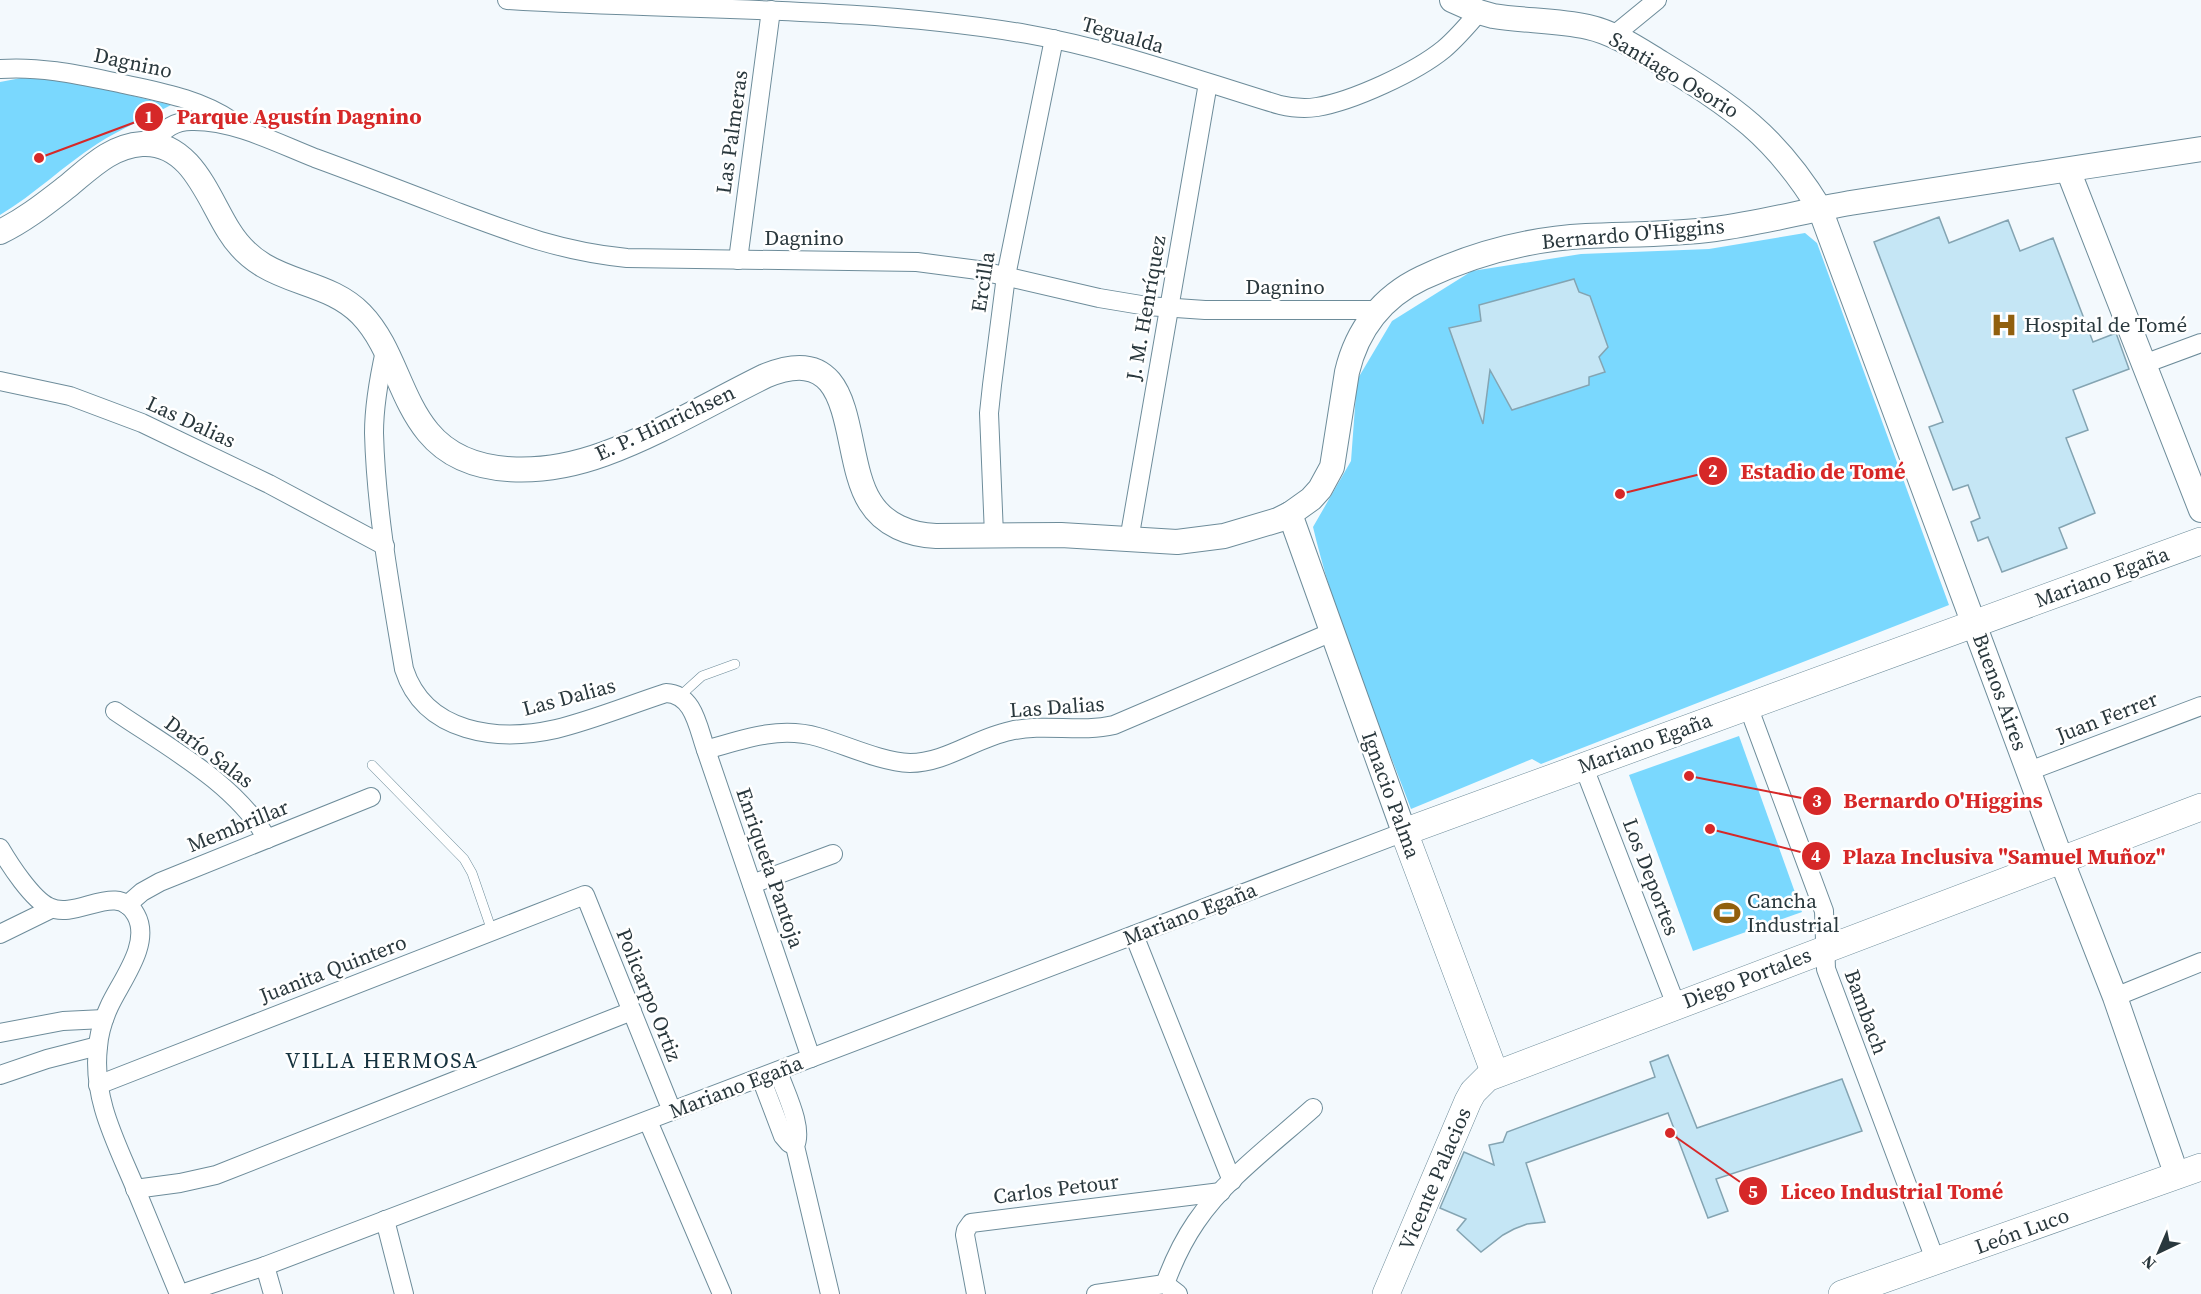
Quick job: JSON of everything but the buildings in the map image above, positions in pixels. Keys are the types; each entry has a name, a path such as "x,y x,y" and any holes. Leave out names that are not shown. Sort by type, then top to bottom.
{"main road":[{"name":"Mariano Egaña","path":"1404,832 2201,541"},
{"name":"Diego Portales","path":"1495,1074 2201,807"},
{"name":"Ignacio Palma","path":"1404,832 1495,1074"},
{"name":"Vicente Palacios","path":"1386,1294 1468,1101 1479,1084 1495,1074"},
{"name":"León Luco","path":"1842,1294 2189,1171"}],"street":[{"name":"Tegualda","path":"507,0 771,10 796,6 931,21 1054,39 1093,48 1292,107 1328,105 1388,81 1431,59 1453,41 1479,12"},
{"name":"Santiago Osorio","path":"1452,0 1479,12 1509,18 1575,24 1613,36 1686,79 1744,117 1794,168 1820,209"},
{"path":"1613,36 1657,0"},
{"name":"Las Palmeras","path":"738,260 771,10"},
{"name":"Ercilla","path":"994,535 989,413 1006,276 1054,39"},
{"name":"Dagnino","path":"0,69 25,68 65,72 173,95 207,106 247,132"},
{"name":"J. M. Henríquez","path":"1129,540 1208,83"},
{"name":"Dagnino","path":"153,144 166,129 181,121 219,123 489,225 574,251 627,258 917,262 1006,276 1111,301 1169,308 1378,310"},
{"path":"0,232 30,215 112,152 132,145 153,144"},
{"name":"E. P. Hinrichsen","path":"153,144 171,151 187,162 200,179 229,232 252,258 274,272 340,298 351,305 371,325 414,411 429,433 448,451 462,459 494,468 544,467 590,458 644,436 774,372 793,368 812,370 829,380 838,396 849,430 859,479 870,503 878,513 899,528 924,535 1061,535 1177,542 1238,533 1290,514"},
{"name":"Bernardo O'Higgins","path":"1290,514 1311,499 1320,489 1332,467 1350,358 1361,333 1378,310 1399,291 1422,278 1476,257 1526,243 1587,236 1688,232 2201,149"},
{"path":"2068,170 2201,510"},
{"name":"Buenos Aires","path":"1820,209 2061,859 2115,997 2189,1171"},
{"path":"2144,364 2201,343"},
{"name":"Las Dalias","path":"385,351 376,398 374,432 377,479 385,546 407,679 422,704 450,723 488,732 535,732 576,723 666,693 680,696"},
{"name":"Las Dalias","path":"0,381 70,396 142,423 269,483 385,546"},
{"name":"Ignacio Palma","path":"1290,514 1404,832"},
{"name":"Las Dalias","path":"706,750 750,737 787,732 816,736 897,761 927,761 1010,731 1049,727 1085,730 1114,725 1332,632"},
{"name":"Enriqueta Pantoja","path":"680,696 691,708 811,1058"},
{"name":"Bambach","path":"1748,706 1824,911 1826,969 1936,1262"},
{"name":"Juan Ferrer","path":"2029,771 2201,706"},
{"name":"Darío Salas","path":"115,711 185,759 238,800 252,814 267,839"},
{"name":"Los Deportes","path":"1583,765 1676,1005"},
{"name":"Membrillar","path":"127,905 142,892 160,882 371,797"},
{"name":"Mariano Egaña","path":"180,1294 265,1266 1404,832"},
{"path":"0,848 36,899 51,909 68,912 103,900 120,902 133,910 139,923 138,949 104,1019 98,1046 98,1085 106,1117 180,1294"},
{"path":"752,884 833,854"},
{"name":"Juanita Quintero","path":"98,1085 585,895"},
{"name":"Policarpo Ortiz","path":"585,895 672,1111"},
{"path":"0,934 51,909"},
{"path":"1134,935 1226,1186"},
{"path":"2115,997 2201,962"},
{"path":"135,1188 180,1183 216,1175 632,1011"},
{"path":"0,1034 63,1021 104,1019"},
{"path":"0,1075 47,1059 98,1046"},
{"path":"769,1074 797,1125 798,1137 795,1146 830,1294"},
{"path":"1096,1294 1171,1289 1184,1240 1196,1221 1226,1186 1313,1108"},
{"path":"648,1120 722,1294"},
{"name":"Carlos Petour","path":"976,1294 965,1235 971,1223 1226,1186"},
{"path":"386,1220 404,1294"},
{"path":"265,1266 273,1294"}],"lane":[{"path":"680,696 702,676 735,664"},
{"path":"372,765 464,859 492,931"}],"shaded area":[{"path":"21,78 67,80 171,105 97,144 0,215 0,82"},
{"path":"1805,233 1817,243 1949,605 1541,764 1532,759 1411,809 1345,634 1313,527 1351,461 1357,380 1392,321 1472,271 1581,254 1709,249"},
{"path":"1739,736 1802,912 1693,951 1629,775"}],"place":[{"name":"Parque Agustín Dagnino","path":"39,158"},
{"name":"Hospital de Tomé","path":"2004,325"},
{"name":"Estadio de Tomé","path":"1620,494"},
{"name":"Bernardo O'Higgins","path":"1689,776"},
{"name":"Plaza Inclusiva \"Samuel Muñoz\"","path":"1710,829"},
{"name":"Cancha Industrial","path":"1727,913"},
{"name":"Liceo Industrial Tomé","path":"1670,1133"}],"district":[{"name":"VILLA HERMOSA","path":"382,1060"}]}
